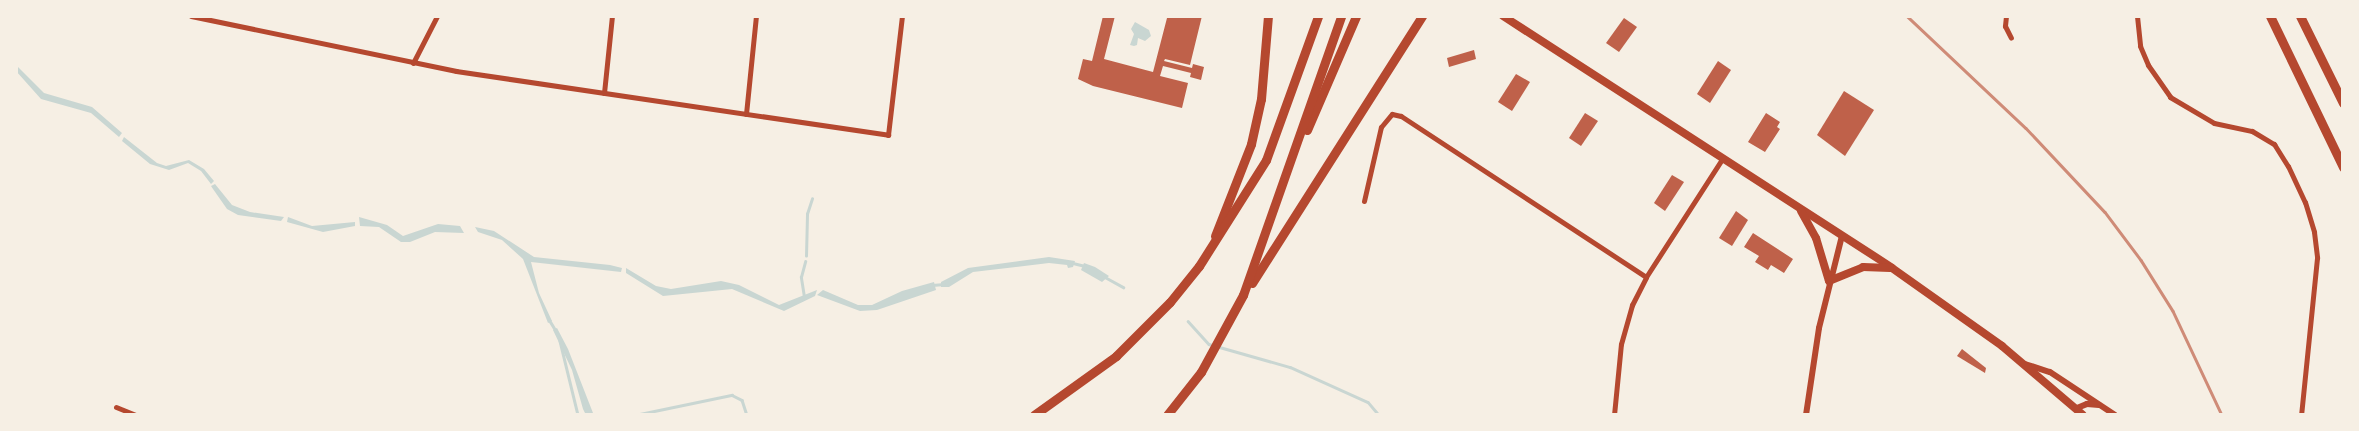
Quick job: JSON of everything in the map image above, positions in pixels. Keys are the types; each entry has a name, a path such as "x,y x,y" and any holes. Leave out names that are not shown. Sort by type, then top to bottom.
{"highway":[{"path":"1210,251 1251,144 1261,99 1268,16"},
{"path":"1034,415 1082,382 1136,338 1183,287 1210,251 1266,160 1318,16"},
{"path":"1243,296 1341,16"},
{"path":"1284,183 1356,16"},
{"path":"1167,415 1201,372 1243,296 1422,16"},
{"path":"2270,16 2343,167"},
{"path":"2300,16 2343,103"}],"main road":[{"path":"1502,16 1892,268 2025,364 2080,412"},
{"path":"1799,208 1816,238 1829,281 1863,267 1892,268"}],"street":[{"path":"191,16 413,63 888,134 902,16"},
{"path":"413,63 437,16"},
{"path":"604,93 612,16"},
{"path":"746,114 756,16"},
{"path":"2006,16 2005,26 2011,38"},
{"path":"2138,16 2140,46 2148,65 2170,97 2214,123 2252,131 2269,140 2282,154 2305,202 2314,232 2316,258 2301,415"},
{"path":"1364,201 1381,127 1392,114 1401,116 1646,277"},
{"path":"1614,415 1623,334 1646,277 1722,158"},
{"path":"1806,415 1829,281 1842,236"},
{"path":"2025,364 2050,372 2115,415"},
{"path":"2080,412 2088,404 2099,405"},
{"path":"116,407 136,415"}],"shaded area":[{"path":"1135,22 1149,30 1151,36 1145,41 1138,38 1137,45 1134,46 1130,45 1134,34 1131,29"},
{"path":"16,65 44,93 92,107 122,133 119,137 91,113 41,99 16,71"},
{"path":"124,137 157,163 166,166 189,160 204,169 214,181 211,184 201,171 188,163 169,170 150,164 122,141"},
{"path":"215,184 232,205 250,212 284,217 281,221 238,215 227,209 211,186"},
{"path":"288,217 312,226 355,222 355,226 323,232 287,222"},
{"path":"359,217 387,225 403,236 438,224 460,226 464,233 435,232 410,242 401,242 379,227 360,226"},
{"path":"475,227 494,231 534,257 610,265 622,268 621,272 531,262 539,293 552,321 548,323 523,259 502,240 478,232"},
{"path":"1049,257 1075,261 1073,267 1068,268 1067,265 1049,263 973,272 949,287 941,287 941,282 968,268"},
{"path":"1084,263 1095,267 1109,276 1102,282 1081,270"},
{"path":"626,268 656,286 671,289 721,281 739,285 779,305 817,290 815,296 784,311 732,289 663,296 626,273"},
{"path":"934,282 936,290 877,310 860,311 817,295 823,290 858,305 872,305 902,291"},
{"path":"557,328 568,349 593,413 586,415 583,409 572,370 553,330"}],"building":[{"path":"1103,16 1115,16 1104,59 1153,72 1167,18 1161,16 1202,16 1190,65 1165,59 1164,61 1192,68 1193,64 1204,67 1201,80 1190,77 1191,73 1163,66 1160,76 1188,83 1182,108 1093,86 1078,79 1083,59 1092,61"},
{"path":"1624,18 1637,27 1619,52 1606,43"},
{"path":"1474,50 1476,59 1449,67 1447,58"},
{"path":"1718,61 1731,70 1710,103 1697,94"},
{"path":"1516,74 1530,82 1512,111 1498,102"},
{"path":"1844,91 1874,110 1845,156 1817,135"},
{"path":"1585,113 1598,121 1581,146 1569,138"},
{"path":"1766,113 1780,122 1777,127 1780,129 1765,152 1748,142"},
{"path":"1672,175 1684,182 1665,211 1654,203"},
{"path":"1736,211 1748,220 1732,246 1719,238"},
{"path":"1753,233 1793,259 1784,273 1771,265 1768,270 1755,262 1759,256 1744,247"},
{"path":"1962,349 1986,368 1985,373 1957,356"}],"waterway":[{"path":"806,256 807,214 812,199"},
{"path":"804,297 801,277 805,262"},
{"path":"1073,263 1085,266"},
{"path":"1105,277 1123,287"},
{"path":"932,285 944,284"},
{"path":"550,321 556,331"},
{"path":"1188,321 1209,344 1290,367 1368,402 1379,415"},
{"path":"560,341 578,415"},
{"path":"635,415 732,395 742,400 747,415"}],"railway":[{"path":"1907,16 2026,128 2105,212 2141,260 2173,311 2222,415"}]}
